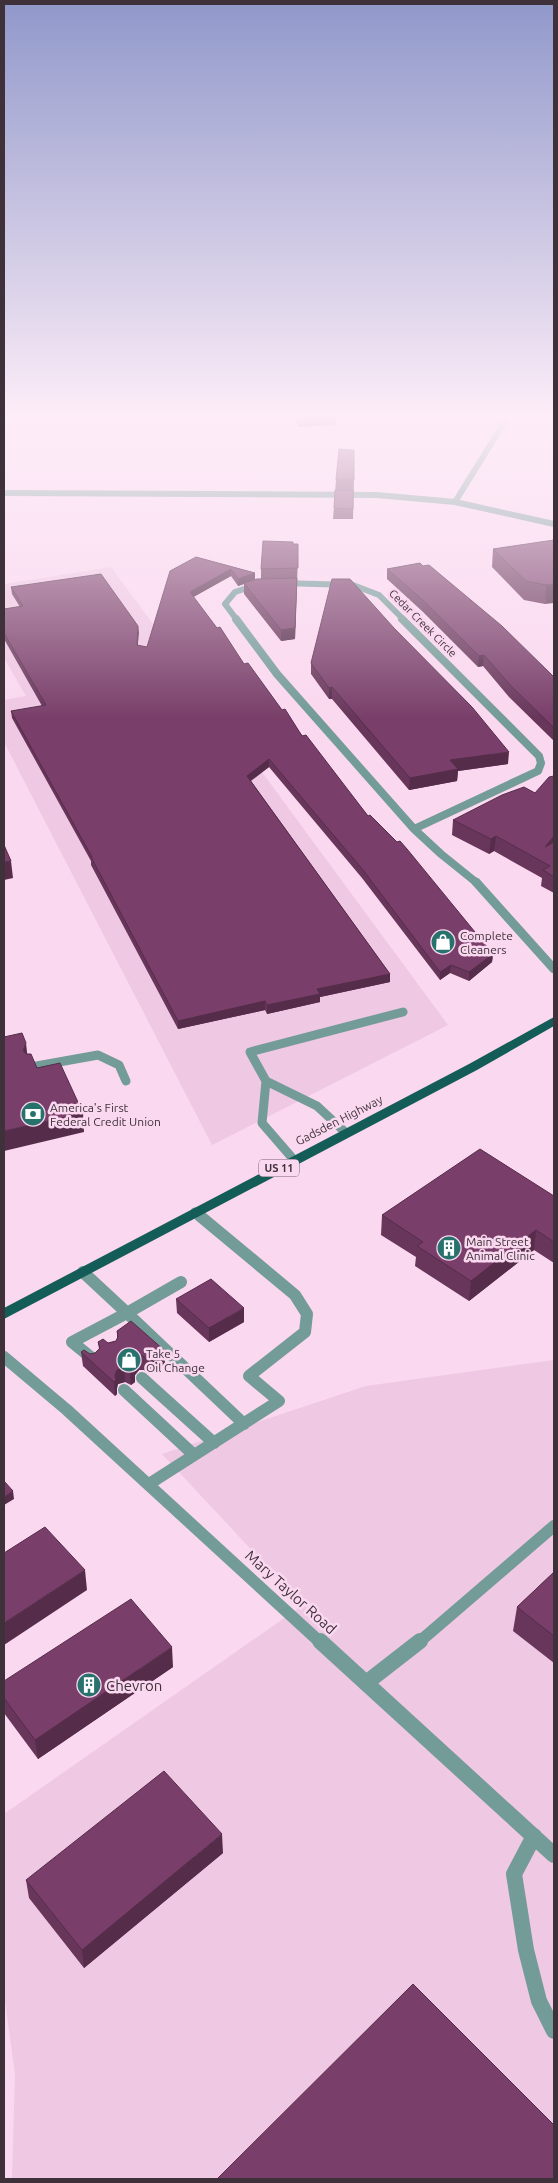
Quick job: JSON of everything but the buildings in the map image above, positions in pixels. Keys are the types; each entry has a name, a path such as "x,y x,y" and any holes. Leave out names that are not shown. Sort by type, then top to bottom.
{"main road":[{"name":"Gadsden Highway","path":"4,1314 473,1066 554,1020"}],"street":[{"path":"518,515 554,524"},
{"name":"Cedar Creek Circle","path":"414,829 538,771 541,763 539,756 379,595 353,585 280,583 245,587 229,595 226,604 277,674 414,829 441,854 475,880 554,969"},
{"path":"294,1160 262,1123 266,1081 250,1052 403,1012"},
{"path":"31,1067 98,1055 120,1065 126,1081"},
{"path":"266,1081 317,1106 346,1133"},
{"path":"149,1484 279,1401 249,1376 305,1332 307,1314 296,1295 195,1212"},
{"path":"83,1272 244,1424"},
{"path":"93,1360 72,1342 181,1282"},
{"path":"93,1330 102,1339"},
{"name":"Mary Taylor Road","path":"4,1357 67,1410 149,1484 554,1855"},
{"path":"142,1378 214,1443"},
{"path":"124,1390 194,1456"},
{"path":"366,1683 404,1655 554,1526"},
{"path":"534,1836 514,1874 526,1950 536,1993 554,2031"}],"shaded area":[{"path":"111,567 448,1025 212,1145 4,742 4,700 26,696 4,658 4,584"},
{"path":"554,1360 554,2179 12,2179 15,2074 4,1994 4,1814 303,1605 162,1454 366,1386"}],"place":[{"name":"Complete Cleaners","path":"443,942"},
{"name":"America's First Federal Credit Union","path":"33,1114"},
{"name":"Main Street Animal Clinic","path":"449,1248"},
{"name":"Take 5 Oil Change","path":"129,1360"},
{"name":"Chevron","path":"89,1685"}]}
